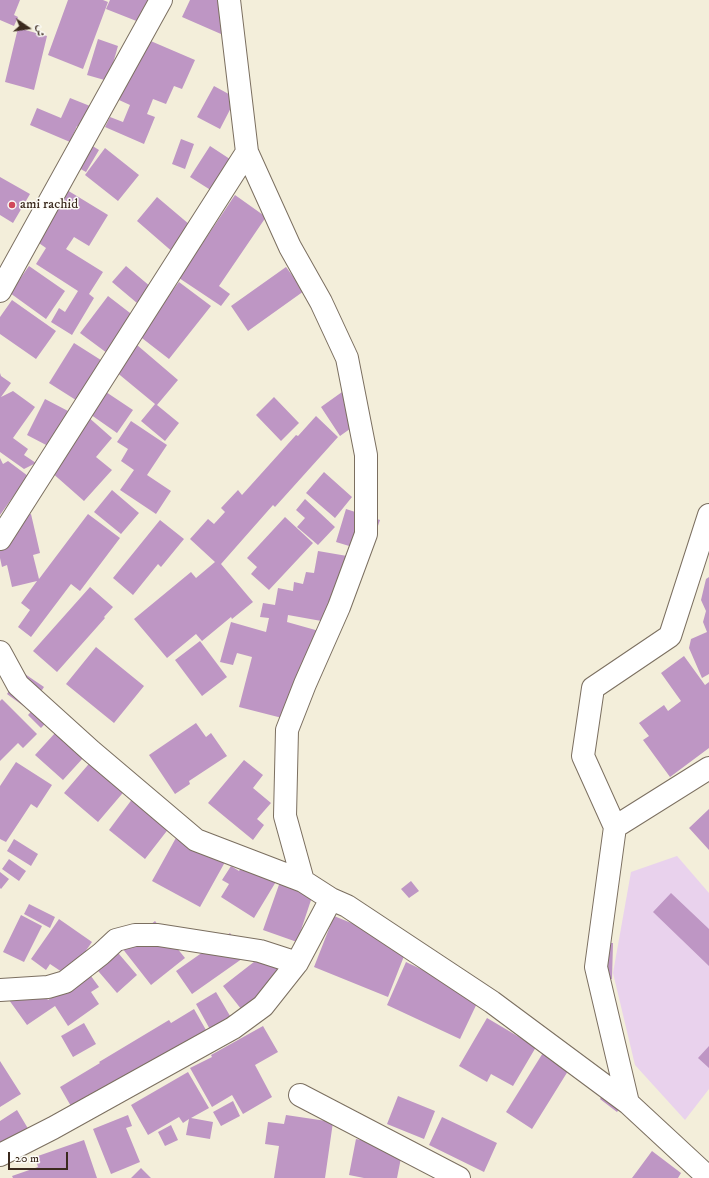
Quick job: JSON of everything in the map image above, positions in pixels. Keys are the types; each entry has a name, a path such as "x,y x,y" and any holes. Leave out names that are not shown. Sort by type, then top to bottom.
{"street":[{"path":"0,291 161,0"},
{"path":"229,0 247,152 290,247 321,302 347,358 366,455 366,534 339,607 305,684 287,730 285,816 303,881"},
{"path":"0,539 247,152"},
{"path":"628,1103 596,967 615,827 583,756 593,688 670,636 709,515"},
{"path":"0,652 18,684 91,751 196,840 303,881 331,899 348,906 492,1002 628,1103 709,1178"},
{"path":"615,827 709,768"},
{"path":"0,1155 53,1128 233,1028 263,1006 297,963 331,899"},
{"path":"0,990 48,987 64,982 101,954 116,940 135,935 158,935 260,951 297,963"},
{"path":"300,1094 459,1178"}],"shaded area":[{"path":"677,856 709,893 709,1089 685,1120 635,1065 613,973 631,872"}],"building":[{"path":"0,0 20,0 14,15 18,17 14,26 0,20"},
{"path":"68,0 103,0 108,2 83,69 48,55"},
{"path":"110,0 148,0 139,22 106,9"},
{"path":"190,0 237,0 237,41 182,17"},
{"path":"18,28 47,36 34,90 5,82"},
{"path":"98,39 118,46 108,81 87,75"},
{"path":"146,39 195,60 182,89 174,86 166,104 153,99 147,114 155,117 144,144 105,127 110,117 123,122 130,105 119,100"},
{"path":"214,86 236,98 220,129 197,117"},
{"path":"70,98 90,106 81,128 77,126 70,142 30,125 37,108 61,118"},
{"path":"181,139 194,144 185,169 172,164"},
{"path":"91,145 99,150 86,172 77,167"},
{"path":"210,146 239,165 220,196 190,177"},
{"path":"105,148 139,175 118,201 85,175"},
{"name":"ami rachid","path":"0,177 30,194 13,223 0,215"},
{"path":"67,190 108,215 89,246 74,237 66,249 103,272 89,294 94,298 72,335 51,322 59,308 65,312 78,291 36,264 46,248 36,241"},
{"path":"235,195 266,217 219,286 230,294 221,306 179,278"},
{"path":"157,197 196,230 175,254 137,221"},
{"path":"29,266 65,291 46,319 10,293"},
{"path":"126,266 151,287 137,303 112,282"},
{"path":"286,267 304,291 248,331 231,306"},
{"path":"179,282 211,306 169,359 138,335"},
{"path":"108,296 134,316 107,353 80,333"},
{"path":"12,300 56,331 36,359 0,334 0,317"},
{"path":"74,343 104,362 79,402 49,383"},
{"path":"137,345 178,380 157,405 179,423 165,441 141,421 155,404 115,371"},
{"path":"0,373 1,376 11,383 1,397 13,391 35,407 13,438 28,449 24,455 36,463 24,469 0,452"},
{"path":"103,390 133,410 117,433 87,412"},
{"path":"342,392 361,421 340,436 321,407"},
{"path":"274,397 299,423 281,441 256,415"},
{"path":"45,399 68,411 50,447 27,435"},
{"path":"87,416 112,438 96,457 112,470 84,501 50,471"},
{"path":"316,416 338,437 275,507 273,505 221,564 253,602 232,619 231,617 202,641 196,634 167,658 134,619 191,572 196,578 215,562 190,539 208,519 214,524 225,512 221,508 238,490 242,495 296,435 298,436"},
{"path":"131,421 167,445 147,475 171,491 156,514 120,490 134,470 121,461 128,449 117,442"},
{"path":"0,458 3,464 8,461 28,476 0,515"},
{"path":"324,472 352,497 335,518 306,493"},
{"path":"112,490 139,513 121,534 94,512"},
{"path":"305,499 335,527 318,545 297,527 305,518 296,510"},
{"path":"346,509 380,520 369,552 336,542"},
{"path":"31,514 40,553 33,555 39,579 88,514 120,538 80,591 71,584 31,637 18,627 30,610 21,603 37,581 12,587 7,565 2,567 0,558 0,521"},
{"path":"285,517 313,543 269,590 251,574 257,567 247,558"},
{"path":"160,520 184,539 161,567 158,564 133,595 113,578"},
{"path":"318,551 353,557 327,622 288,615 287,622 319,631 286,719 239,707 252,657 237,653 233,665 220,662 231,622 266,632 269,618 260,617 263,603 275,605 278,588 293,591 294,582 303,584 306,572 314,573"},
{"path":"709,577 709,674 702,678 689,648 691,639 707,632 703,622 706,611 701,600 706,579"},
{"path":"90,587 113,607 57,672 33,651"},
{"path":"200,641 227,677 202,696 175,660"},
{"path":"96,647 144,686 114,723 66,684"},
{"path":"684,656 705,685 709,682 709,748 670,777 643,740 649,736 639,723 664,705 668,711 681,701 661,673"},
{"path":"22,672 44,687 29,710 7,694"},
{"path":"46,696 59,709 41,728 28,715"},
{"path":"2,699 37,734 23,748 18,743 0,761 0,701"},
{"path":"66,721 94,746 63,780 35,755"},
{"path":"196,723 206,737 211,733 227,756 189,781 190,784 175,794 149,755"},
{"path":"99,752 133,781 98,822 64,793"},
{"path":"244,760 263,775 253,788 271,803 257,819 264,825 253,840 208,803"},
{"path":"16,762 52,785 37,808 31,804 6,842 0,839 0,786"},
{"path":"136,794 173,823 145,859 109,830"},
{"path":"709,809 709,850 689,828"},
{"path":"177,836 225,862 200,907 152,881"},
{"path":"14,839 38,854 31,866 7,851"},
{"path":"9,859 26,871 19,881 2,869"},
{"path":"246,860 277,880 254,918 221,897 229,884 222,880 231,866 239,871"},
{"path":"0,872 9,879 1,889 0,888"},
{"path":"281,879 314,891 297,942 263,930"},
{"path":"411,881 419,891 409,898 401,889"},
{"path":"671,893 709,929 709,966 653,912"},
{"path":"29,904 55,917 50,928 24,914"},
{"path":"21,915 42,926 24,962 3,952"},
{"path":"334,916 408,946 388,997 314,967"},
{"path":"59,919 92,942 68,976 50,964 46,970 31,959"},
{"path":"155,921 185,958 151,985 122,948"},
{"path":"230,933 246,956 192,994 176,971"},
{"path":"602,943 613,943 612,979 601,979"},
{"path":"113,947 137,975 117,993 93,965"},
{"path":"268,951 288,976 245,1014 223,986"},
{"path":"406,962 480,997 460,1039 387,1005"},
{"path":"88,972 99,987 91,992 99,1004 68,1026 55,1006 27,1025 9,1000 35,981 48,1000"},
{"path":"216,992 233,1021 212,1033 196,1004"},
{"path":"194,1009 210,1037 76,1115 60,1087 169,1020 171,1023"},
{"path":"487,1018 536,1047 513,1086 491,1074 487,1082 459,1066"},
{"path":"84,1023 96,1044 73,1057 61,1036"},
{"path":"263,1026 278,1052 255,1065 272,1097 243,1114 232,1095 212,1107 190,1068 212,1057 211,1055"},
{"path":"709,1046 709,1068 698,1058"},
{"path":"546,1048 553,1052 549,1059 568,1071 532,1129 506,1112"},
{"path":"0,1061 21,1094 0,1107"},
{"path":"188,1072 209,1108 191,1118 213,1122 210,1139 186,1135 189,1119 183,1123 179,1117 148,1135 131,1105"},
{"path":"606,1090 624,1102 617,1112 600,1099"},
{"path":"398,1096 435,1111 424,1139 387,1124"},
{"path":"233,1101 240,1116 221,1126 213,1112"},
{"path":"17,1110 33,1137 0,1146 0,1121"},
{"path":"128,1115 132,1126 126,1128 140,1162 111,1174 93,1129"},
{"path":"286,1115 333,1122 325,1178 274,1178 279,1146 265,1144 268,1122 284,1124"},
{"path":"442,1117 497,1143 484,1172 429,1145"},
{"path":"171,1125 178,1140 165,1146 158,1132"},
{"path":"356,1139 403,1148 397,1178 364,1178 349,1175"},
{"path":"84,1140 97,1178 13,1178 12,1176 38,1167 35,1157"},
{"path":"652,1151 681,1173 678,1178 632,1178"},
{"path":"141,1168 151,1178 131,1178"}],"place":[{"name":"ami rachid","path":"12,205"}]}
